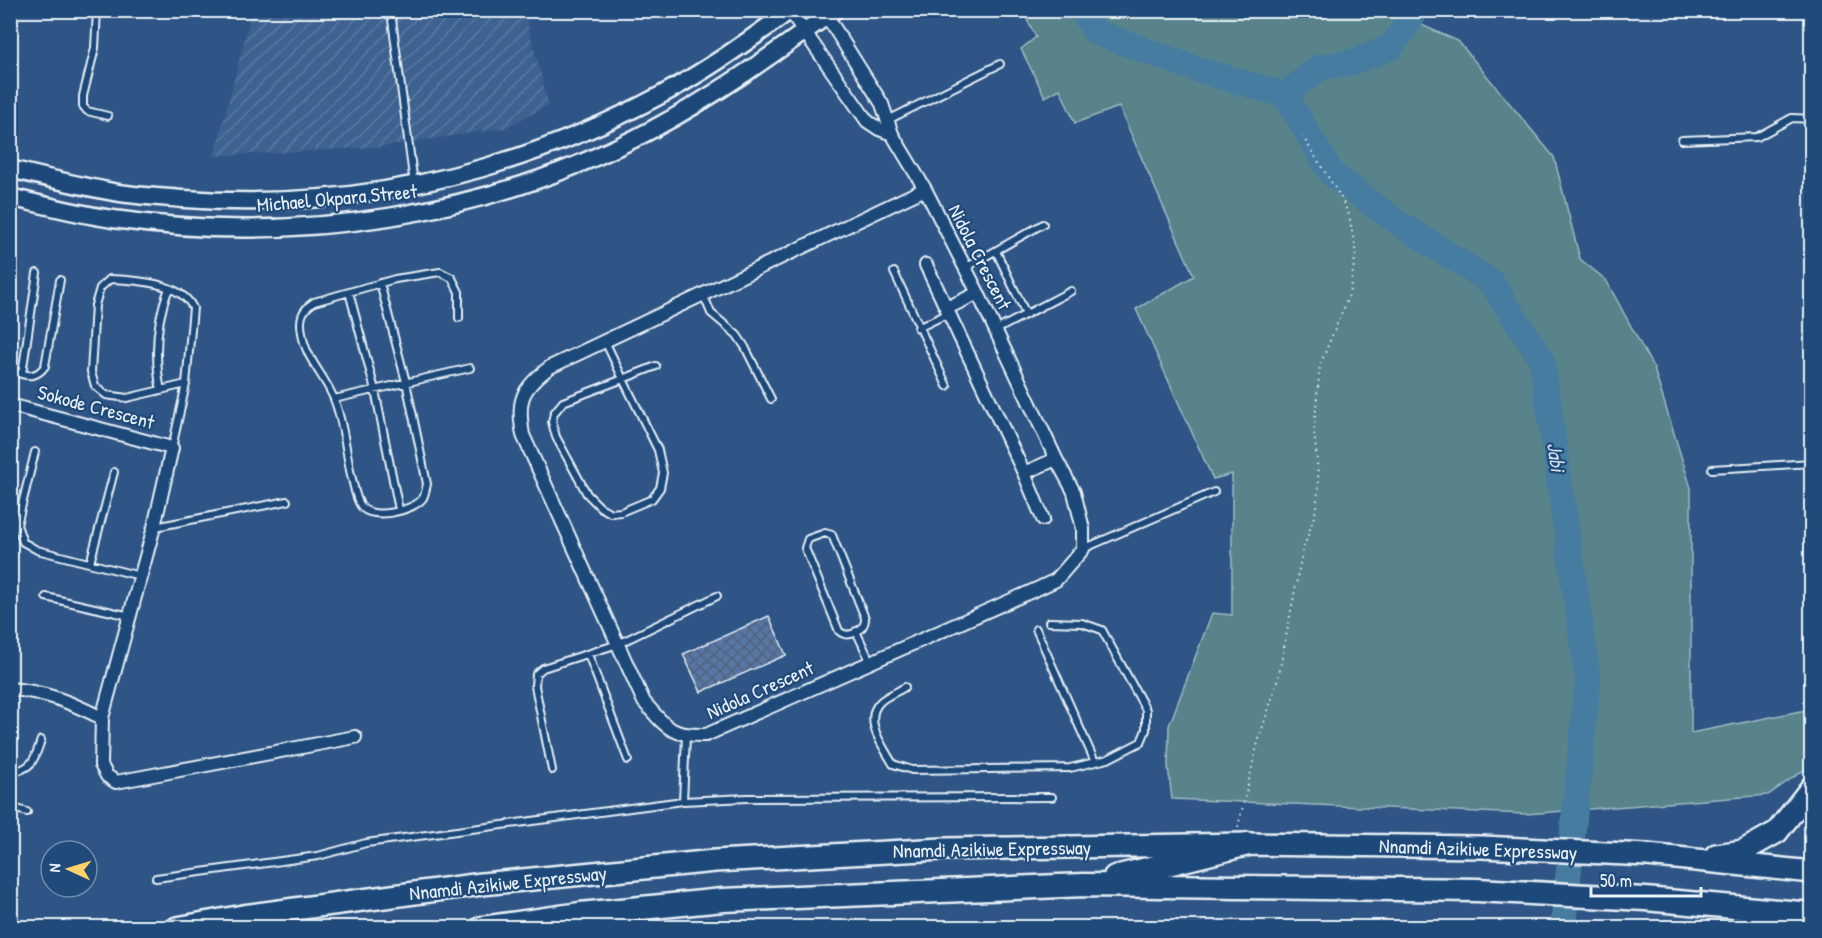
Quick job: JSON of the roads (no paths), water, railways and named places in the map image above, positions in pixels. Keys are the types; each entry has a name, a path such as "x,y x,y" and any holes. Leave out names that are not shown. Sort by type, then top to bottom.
{"highway":[{"path":"1684,859 1743,851 1777,832 1812,788"},
{"path":"1084,885 1241,844"},
{"name":"Nnamdi Azikiwe Expressway","path":"177,927 482,884 715,861 943,849 1241,844 1482,847 1647,855 1812,872"},
{"name":"Nnamdi Azikiwe Expressway","path":"482,927 580,914 723,900 1084,885 1477,890 1645,899 1812,914"}],"main road":[{"name":"Michael Okpara Street","path":"10,169 109,192 228,202 344,197 414,185 495,164 545,148 630,111 713,63 790,11"},
{"name":"Michael Okpara Street","path":"10,198 113,219 262,228 376,220 467,202 558,173 652,130 699,104 804,33 829,12"}],"street":[{"path":"790,11 867,121 891,134"},
{"path":"829,12 882,104 891,134"},
{"name":"Nidola Crescent","path":"891,134 925,189 1074,492 1083,529 1083,549 1056,580 706,735 686,736 668,729 645,702 523,435 519,412 523,396 537,377 550,367 925,189"},
{"path":"926,265 1024,473 1043,519"},
{"path":"948,311 978,293"},
{"name":"Sokode Crescent","path":"10,405 172,448"},
{"path":"172,448 154,527 102,718 101,765 107,776 116,782 355,737"},
{"path":"1024,473 1056,459"},
{"path":"10,689 33,691 63,700 102,718"}],"lane":[{"path":"98,10 95,48 83,96 83,106 87,111 108,116"},
{"path":"391,12 414,185"},
{"path":"888,120 1000,64"},
{"path":"1682,140 1757,137 1792,118 1812,119"},
{"path":"965,268 1043,224"},
{"path":"996,251 1026,314"},
{"path":"380,283 406,382 427,484 423,497 414,506 379,514 366,511 360,505 354,488 334,399 312,361 302,335 301,319 304,309 314,302 380,283 440,272 452,278 459,292 459,318"},
{"path":"894,272 918,328 947,386"},
{"path":"22,374 37,273"},
{"path":"172,448 186,384 193,308 189,301 169,288 143,281 110,279 100,288 95,305 91,372 95,387 106,395 127,398 186,384"},
{"path":"10,371 30,376 39,374 45,366 60,280"},
{"path":"161,391 157,370 158,327 162,305 169,288"},
{"path":"996,331 1071,291"},
{"path":"349,292 375,390 399,510"},
{"path":"703,294 711,313 737,335 745,347 771,399"},
{"path":"918,328 948,311"},
{"path":"605,341 624,379 658,450 663,473 660,488 652,499 621,512 611,513 600,507 587,494 556,436 552,422 554,413 563,402 624,379 656,366"},
{"path":"334,399 470,368"},
{"path":"35,452 18,525 23,542 37,550 141,576"},
{"path":"1712,469 1812,463"},
{"path":"90,563 114,472"},
{"path":"1083,549 1214,492"},
{"path":"154,527 286,501"},
{"path":"825,533 831,535 865,618 863,627 856,631 847,636 842,635 839,631 806,548 808,539 825,533"},
{"path":"552,770 535,686 536,674 543,668 618,644 717,596"},
{"path":"46,597 130,616"},
{"path":"905,687 879,703 873,714 875,733 892,764 912,770 1070,768 1108,759 1141,742 1146,730 1146,710 1102,630 1082,623 1049,622"},
{"path":"1036,628 1095,762"},
{"path":"856,631 871,663"},
{"path":"588,654 628,760"},
{"path":"683,801 686,736"},
{"path":"10,773 24,770 34,762 41,740"},
{"path":"156,878 318,856 366,843 683,801 747,798 1052,797"},
{"path":"10,807 27,812"}],"waterway":[{"path":"1082,10 1095,32 1199,70 1285,95"},
{"path":"1285,95 1320,67 1353,62 1391,47 1415,10"},
{"name":"Jabi","path":"1285,95 1332,174 1397,222 1491,282 1542,360 1588,680 1563,928"}]}
